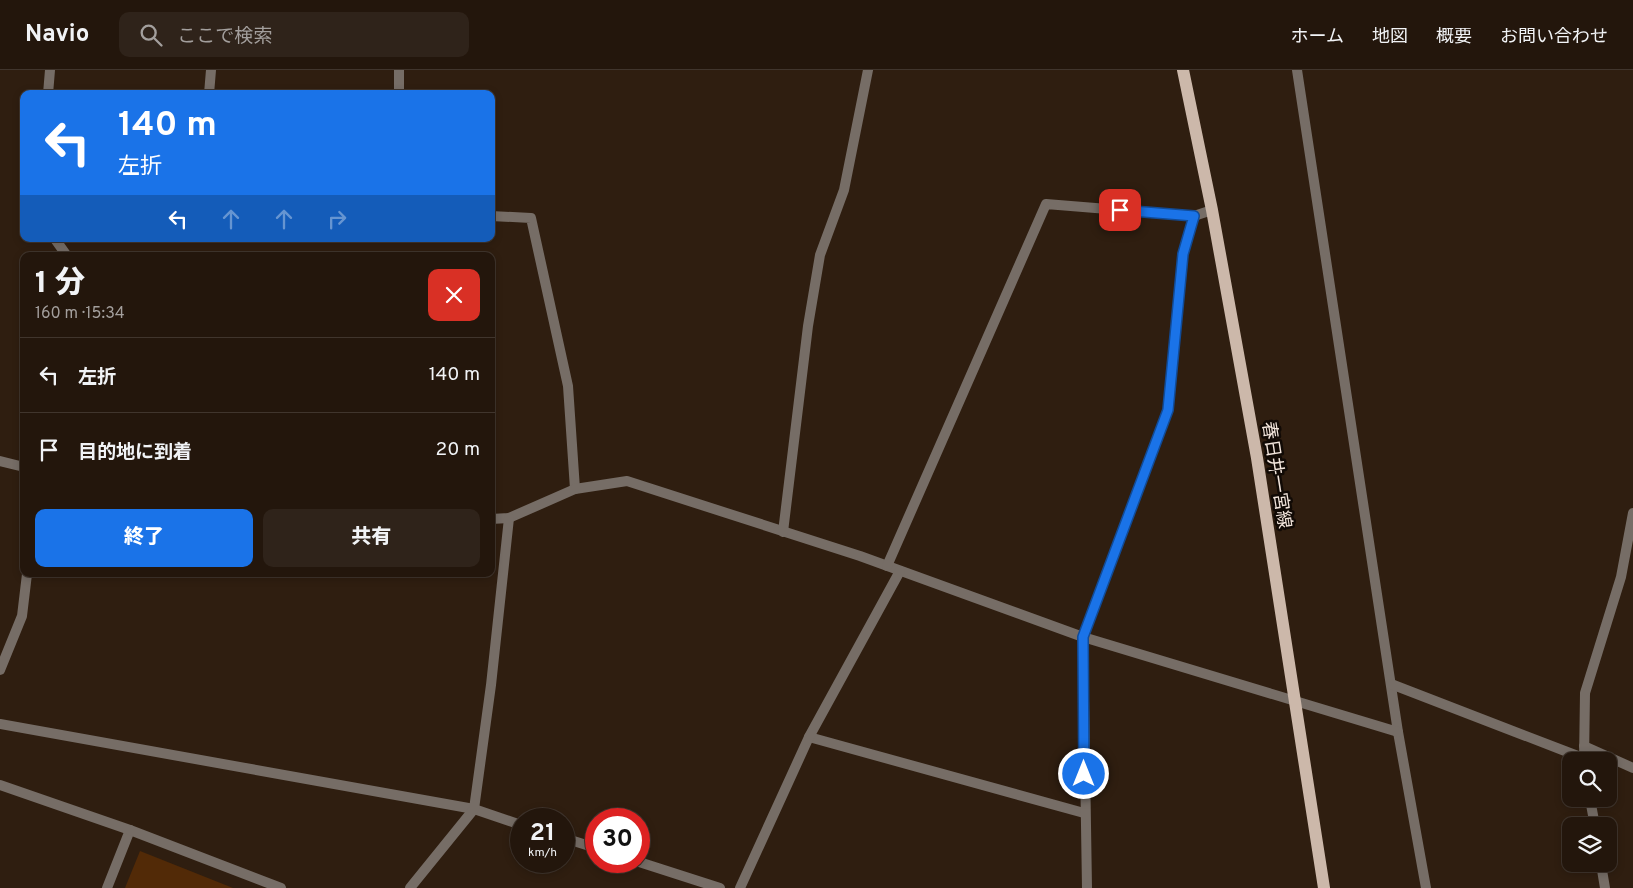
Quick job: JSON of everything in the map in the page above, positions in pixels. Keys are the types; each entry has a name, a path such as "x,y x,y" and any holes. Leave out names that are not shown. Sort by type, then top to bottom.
{"main road":[{"name":"春日井一宮線","path":"1183,70 1212,210 1257,458 1324,888"}],"street":[{"path":"48,90 50,70"},
{"path":"209,90 211,70"},
{"path":"399,70 399,90"},
{"path":"783,532 808,326 820,255 844,190 868,70"},
{"path":"1297,70 1398,732 1426,888"},
{"path":"887,566 1046,204 1194,216 1212,210"},
{"path":"495,216 531,218 568,386 575,489"},
{"path":"1087,888 1084,814 1083,637 1168,410 1183,254 1194,216"},
{"path":"0,461 20,466"},
{"path":"495,518 509,518 575,489 627,481 887,566 1083,637 1398,732"},
{"path":"1584,752 1586,693 1621,577 1633,513"},
{"path":"410,888 474,809 491,685 509,518"},
{"path":"740,888 809,737 900,571"},
{"path":"0,670 22,616 27,577"},
{"path":"1391,684 1566,752"},
{"path":"0,724 474,809 510,820"},
{"path":"809,737 1084,814"},
{"path":"1584,746 1633,768"},
{"path":"0,785 130,830 281,888"},
{"path":"107,888 130,830"},
{"path":"650,866 720,888"},
{"path":"1602,872 1605,888"}],"shaded area":[{"path":"140,851 233,888 125,888"}],"route":[{"path":"1084,774 1083,637 1168,410 1183,254 1194,216 1120,210"}]}
